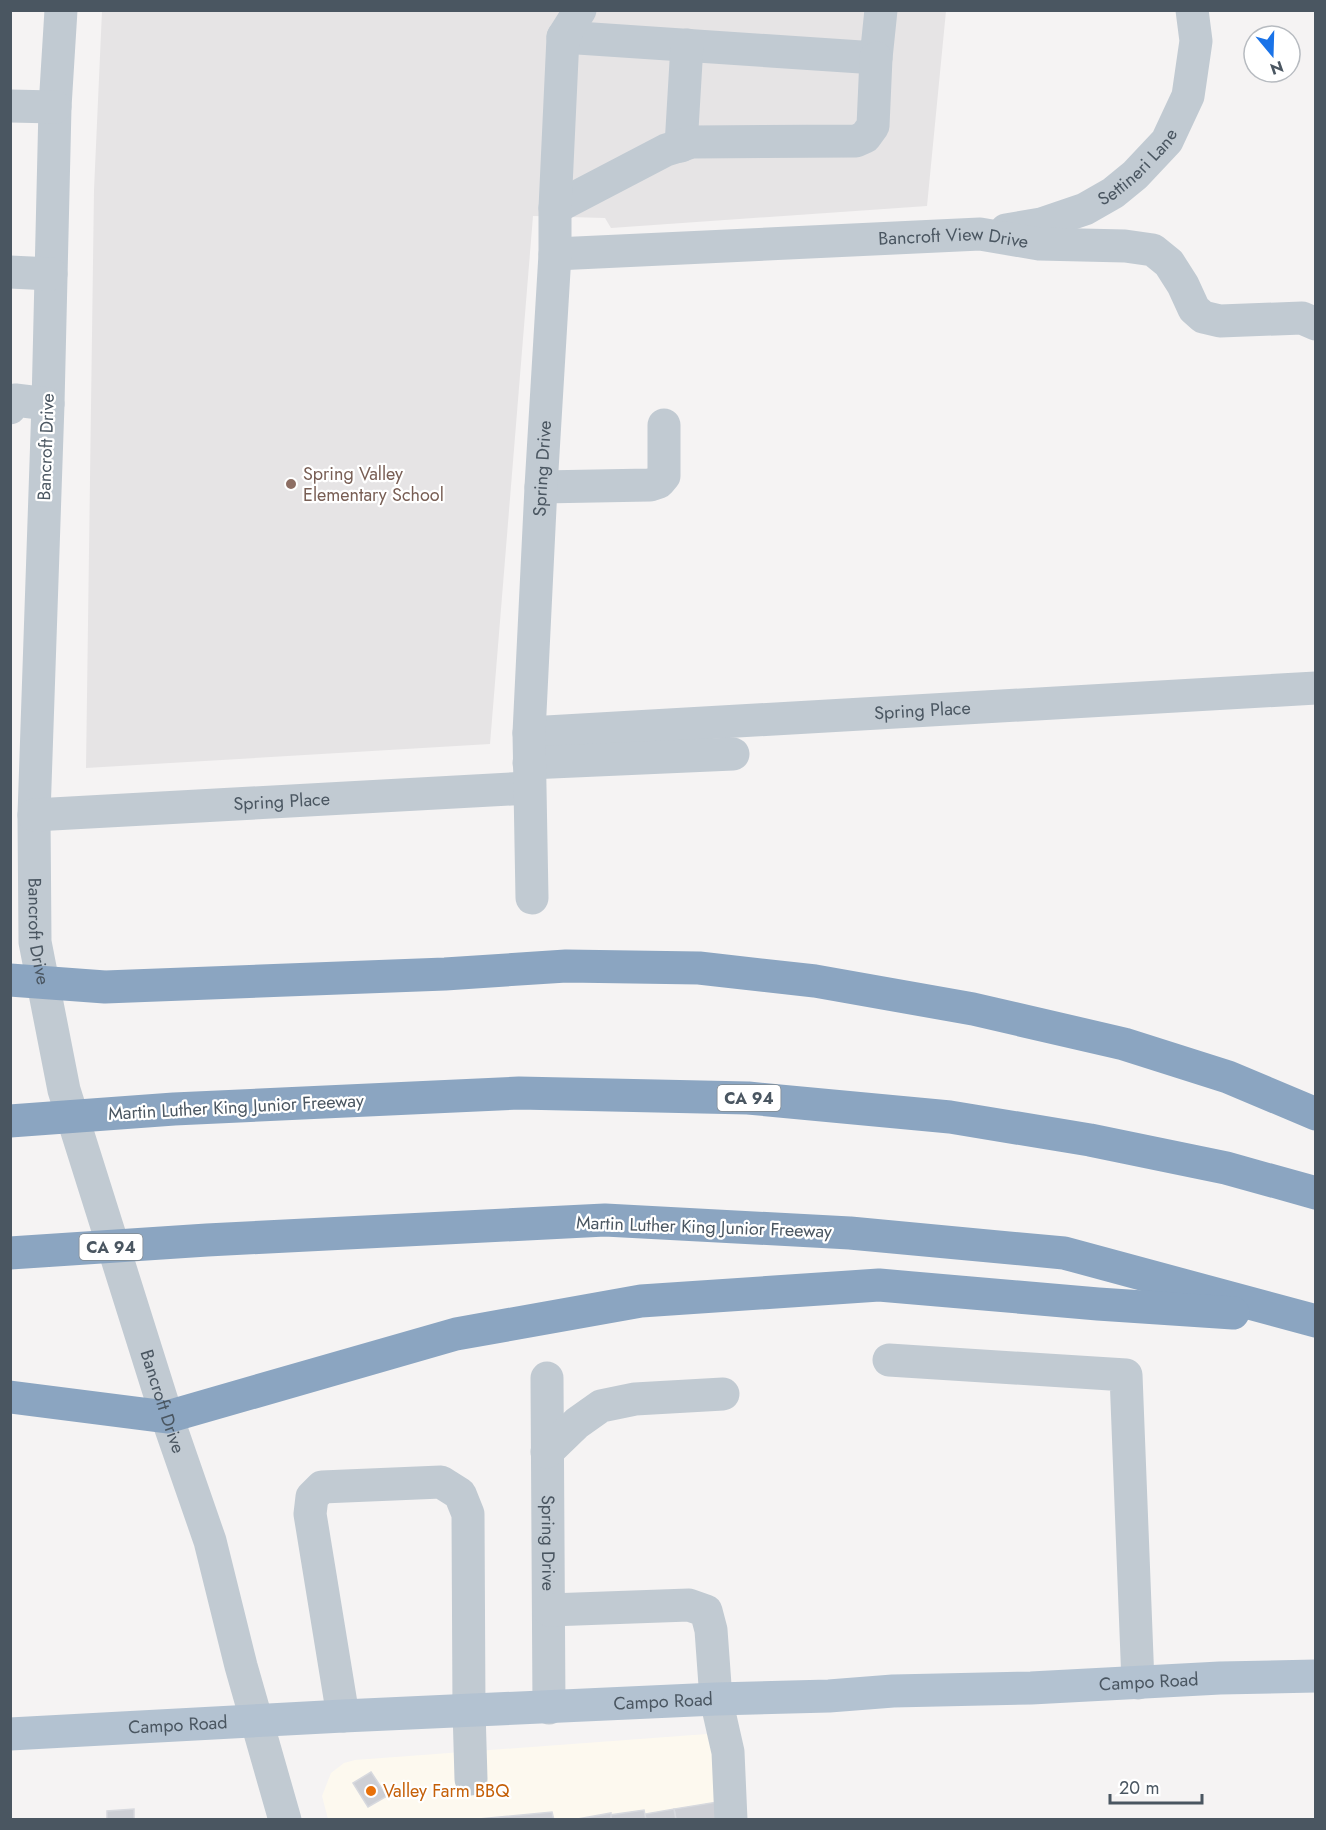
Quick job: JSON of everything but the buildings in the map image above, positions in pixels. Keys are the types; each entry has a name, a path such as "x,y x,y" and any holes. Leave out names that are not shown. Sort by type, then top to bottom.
{"highway":[{"path":"10,980 105,987 445,974 566,966 699,968 838,985 973,1009 1124,1044 1228,1077 1316,1114"},
{"name":"Martin Luther King Junior Freeway","path":"10,1121 174,1109 519,1093 748,1098 950,1117 1090,1140 1226,1168 1316,1193"},
{"name":"Martin Luther King Junior Freeway","path":"12,1253 207,1240 605,1220 850,1233 1064,1253 1311,1320"},
{"path":"10,1397 167,1417 456,1334 641,1301 879,1285 1311,1320"}],"main road":[{"name":"Campo Road","path":"10,1734 468,1710 829,1696 893,1691 1316,1676"}],"street":[{"name":"Bancroft Drive","path":"62,10 55,107 48,404 24,692 34,815 35,942 64,1090 167,1417 210,1541 280,1819"},
{"path":"555,208 666,150 692,142 856,141 865,137 873,126 880,10"},
{"name":"Settineri Lane","path":"980,234 1041,224 1085,209 1113,193 1135,175 1167,141 1188,96 1196,41 1192,10"},
{"path":"572,24 687,45 876,58"},
{"name":"Spring Drive","path":"532,898 529,762 555,254 555,208 572,24"},
{"path":"681,146 687,45"},
{"path":"10,106 55,107"},
{"name":"Bancroft View Drive","path":"555,254 980,234 1039,244 1125,246 1153,250 1169,263 1194,309 1203,317 1220,321 1302,318 1316,324"},
{"path":"10,272 51,273"},
{"path":"10,408 15,400 48,404"},
{"path":"542,487 650,485 658,482 664,476 664,425"},
{"name":"Spring Place","path":"34,815 529,762 1316,688"},
{"path":"529,762 733,754"},
{"path":"889,1360 1126,1375 1138,1683"},
{"name":"Spring Drive","path":"547,1378 549,1708"},
{"path":"547,1452 577,1423 601,1406 635,1399 723,1394"},
{"path":"343,1716 309,1514 312,1497 322,1487 441,1482 460,1494 468,1514 468,1710 471,1779"},
{"path":"549,1610 689,1605 706,1611 711,1630 716,1699 728,1752 731,1820"}],"shaded area":[{"path":"102,11 946,11 927,206 611,228 605,218 533,216 490,744 86,768 94,190"},
{"path":"707,1734 713,1737 721,1819 328,1819 322,1796 331,1773 344,1763 355,1760"}],"place":[{"name":"Spring Valley Elementary School","path":"291,484"},
{"name":"Valley Farm BBQ","path":"371,1791"}]}
